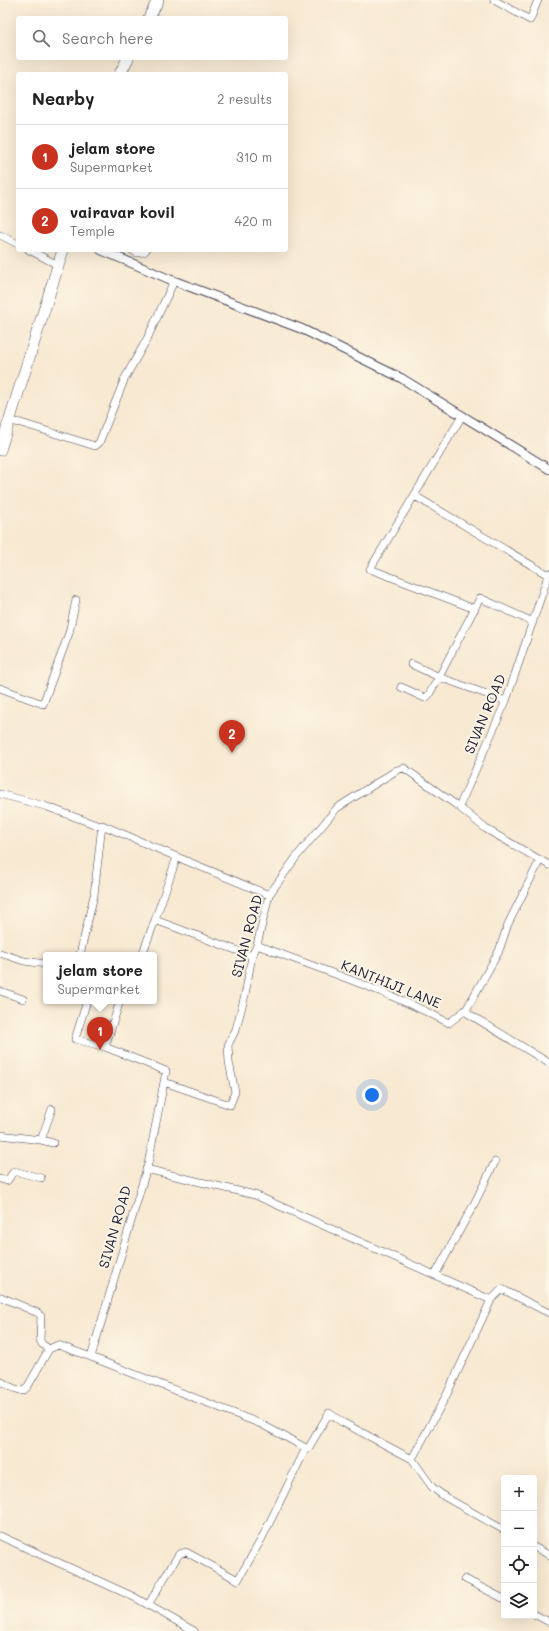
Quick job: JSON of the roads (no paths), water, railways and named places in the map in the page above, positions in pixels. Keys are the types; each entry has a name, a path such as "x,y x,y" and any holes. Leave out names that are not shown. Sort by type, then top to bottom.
{"main road":[{"path":"149,16 158,0"},
{"path":"121,72 127,60"},
{"path":"0,450 62,252"}],"street":[{"path":"494,0 530,20 538,0"},
{"path":"0,235 16,243"},
{"path":"33,252 58,265"},
{"path":"106,252 174,281 302,329 401,378 549,469"},
{"path":"9,421 21,423 95,446 99,442 125,378 147,339 174,281"},
{"path":"462,416 370,569 475,608"},
{"path":"415,496 549,574"},
{"name":"SIVAN ROAD","path":"91,1357 146,1169 164,1082 230,1105 235,1092 229,1062 228,1045 236,1029 245,995 252,956 257,945 269,895 297,856 337,808 397,770 404,768 459,807 506,701 549,574"},
{"path":"401,687 424,698 428,696 440,677 480,598 483,598 533,622"},
{"path":"0,688 42,704 69,633 76,600"},
{"path":"411,664 440,677 506,701"},
{"path":"0,794 45,806 102,827 102,825 269,895"},
{"path":"459,807 486,829 549,865"},
{"path":"81,952 94,895 102,827"},
{"path":"143,952 177,857"},
{"path":"540,860 508,924 499,951 465,1012 549,1063"},
{"path":"155,920 252,956"},
{"name":"KANTHIJI LANE","path":"257,945 426,1010 449,1023 464,1011 465,1012"},
{"path":"0,953 24,961 43,964"},
{"path":"0,991 23,998"},
{"path":"86,1004 75,1039 105,1047 166,1071 164,1082"},
{"path":"105,1047 119,1004"},
{"path":"41,1140 52,1109"},
{"path":"0,1135 53,1143"},
{"path":"435,1275 472,1208 495,1162"},
{"path":"146,1169 255,1195 492,1300"},
{"path":"0,1179 7,1181 14,1171 41,1178"},
{"path":"412,1459 447,1394 492,1300 502,1289 549,1313"},
{"path":"1,1297 38,1313 41,1316 40,1340 42,1344 49,1349"},
{"path":"0,1381 13,1388 23,1391 28,1386 49,1349 58,1345 261,1424 306,1448"},
{"path":"148,1605 179,1554 186,1552 238,1580 262,1538 306,1448 308,1449 329,1413 412,1459 432,1487 440,1494 501,1528"},
{"path":"0,1536 134,1597 183,1628 194,1631"},
{"path":"537,1549 549,1555"},
{"path":"466,1579 501,1597"},
{"path":"537,1616 549,1622"}],"place":[{"name":"vairavar kovil","path":"232,753"},
{"name":"jelam store","path":"100,1050"}]}
